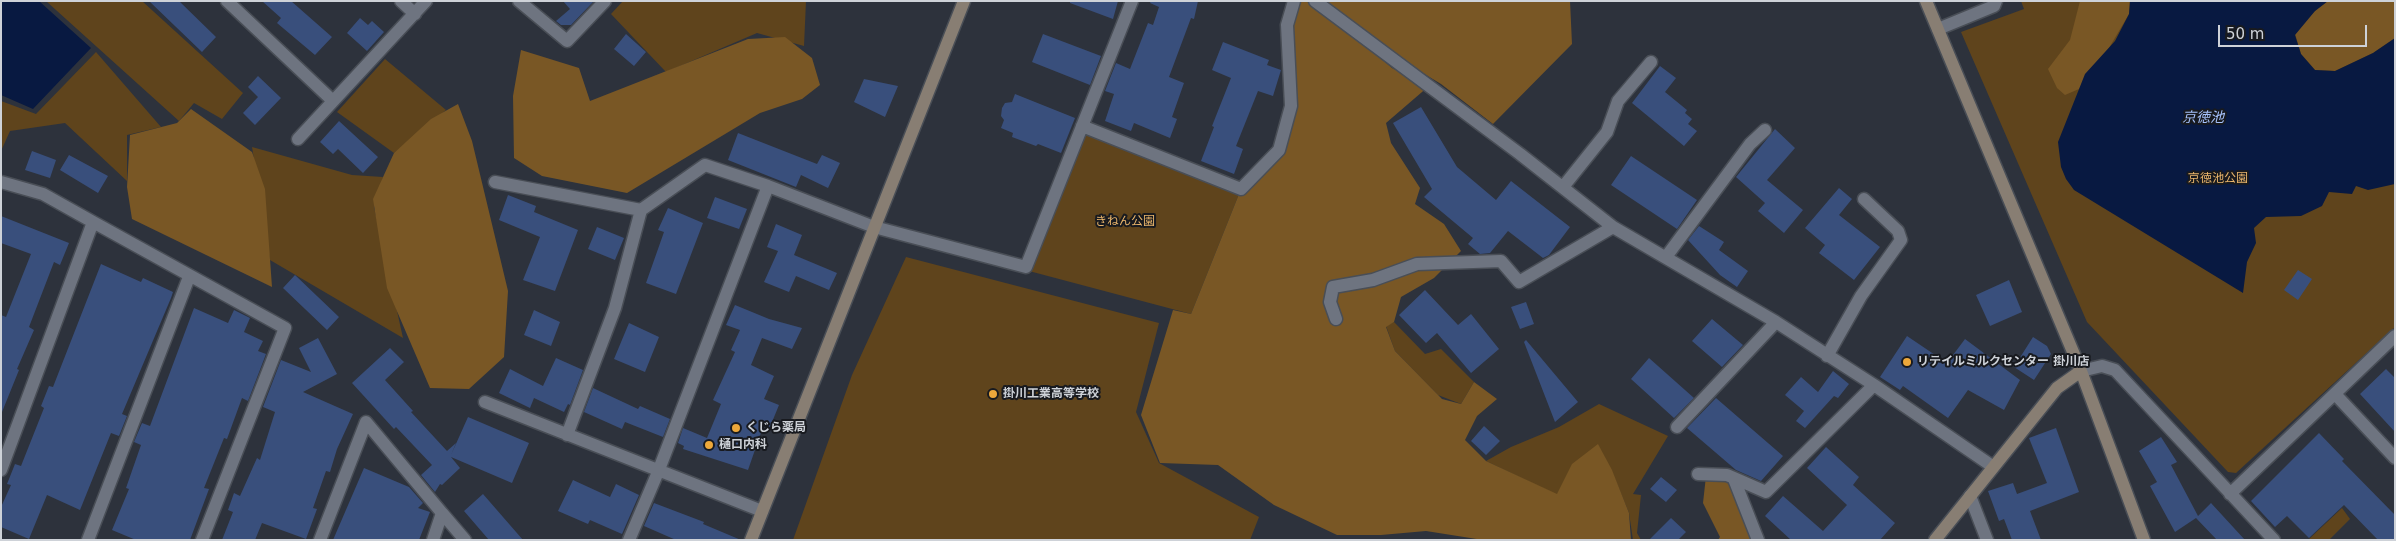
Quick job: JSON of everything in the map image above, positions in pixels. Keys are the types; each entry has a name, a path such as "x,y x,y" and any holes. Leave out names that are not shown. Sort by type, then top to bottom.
{"street":[{"path":"227,1 333,101"},
{"path":"401,1 415,14"},
{"path":"298,139 426,1"},
{"path":"519,1 567,41 605,1"},
{"path":"751,540 964,1"},
{"path":"567,435 615,308 641,210 705,165 768,186 874,227 1026,267 1132,1"},
{"path":"1082,126 1241,189 1279,150 1291,106 1287,25 1294,1"},
{"path":"1315,1 1563,187 1613,227 1776,322 1874,385 1992,466"},
{"path":"1926,1 2080,371 2144,540"},
{"path":"1938,29 1994,6 1996,1"},
{"path":"1563,187 1607,132 1618,101 1651,62"},
{"path":"1666,257 1750,144 1766,130"},
{"path":"1,182 43,194 189,277 285,328 202,540"},
{"path":"494,182 641,210"},
{"path":"629,540 658,472 768,186"},
{"path":"1828,356 1861,296 1901,240 1898,231 1864,199"},
{"path":"1,470 93,222"},
{"path":"1336,319 1330,302 1333,287 1373,280 1417,264 1502,261 1520,282 1613,227"},
{"path":"88,540 189,277"},
{"path":"1677,426 1776,322"},
{"path":"2230,494 2395,336"},
{"path":"1935,540 1992,466 2057,388 2080,371 2102,366 2115,370 2274,540"},
{"path":"1698,474 1727,475 1766,492 1874,385"},
{"path":"2334,394 2395,458"},
{"path":"485,402 658,472 762,511"},
{"path":"320,540 366,422 465,540"},
{"path":"1734,479 1758,540"},
{"path":"1970,496 1987,540"},
{"path":"433,540 442,513"}],"green space":[{"path":"46,1 142,1 243,93 222,119 194,103 179,121"},
{"path":"623,1 806,1 804,46 757,33 666,72 611,14"},
{"name":"京徳池公園","path":"2021,1 2395,1 2395,327 2236,473 2228,472 2087,322 1961,32 2024,9"},
{"path":"96,52 161,127 127,135 127,181 65,123 10,131 1,151 1,101 36,114"},
{"path":"385,59 446,110 394,153 337,112"},
{"name":"きねん公園","path":"1082,126 1239,194 1191,314 1029,271"},
{"path":"252,147 352,175 383,177 374,207 403,338 270,260"},
{"name":"掛川工業高等学校","path":"906,257 1159,323 1136,412 1159,463 1259,517 1250,540 793,540 852,375"},
{"path":"1394,322 1425,354 1441,349 1474,382 1461,404 1438,395 1395,351 1386,326"},
{"path":"1599,404 1668,436 1633,494 1641,495 1637,533 1641,540 1633,540 1629,513 1613,474 1598,445 1557,495 1486,461 1511,447 1559,427"},
{"path":"2342,508 2350,519 2329,540 2308,540"}],"shaded area":[{"path":"1297,1 1314,1 1392,68 1429,86 1386,123 1391,143 1420,188 1415,204 1444,224 1461,251 1434,278 1401,297 1394,322 1386,327 1395,351 1442,399 1461,404 1474,382 1497,399 1477,416 1465,440 1486,461 1557,494 1572,464 1598,444 1612,470 1629,513 1631,540 1483,540 1426,531 1381,535 1337,535 1274,505 1218,465 1160,463 1141,415 1173,310 1191,314 1241,189 1257,173 1286,124 1292,6"},
{"path":"1322,1 1570,1 1572,44 1493,124 1441,84 1368,40"},
{"path":"2080,1 2130,1 2129,14 2109,48 2079,89 2065,95 2057,88 2048,69 2070,40"},
{"path":"2328,1 2395,1 2395,38 2373,53 2335,71 2315,70 2301,54 2294,30"},
{"path":"785,37 812,58 820,85 802,99 760,113 627,193 542,176 514,158 513,96 521,50 579,68 590,101 748,39"},
{"path":"458,104 472,141 508,291 504,357 469,389 430,388 387,288 373,199 394,153 431,119"},
{"path":"191,109 252,152 265,189 272,287 132,219 127,187 130,135 177,123"},
{"path":"1706,476 1729,479 1756,540 1718,540 1720,537 1703,503"}],"water":[{"path":"1,1 39,1 91,48 33,109 1,95"},
{"name":"京徳池","path":"2130,1 2328,1 2315,11 2295,35 2301,54 2315,70 2335,71 2373,53 2395,38 2395,184 2368,190 2356,186 2352,194 2329,192 2322,206 2301,216 2266,217 2254,228 2256,243 2247,262 2243,293 2074,190 2066,179 2061,167 2058,142 2085,74 2115,41 2129,14"}],"building":[{"path":"149,1 179,1 216,37 202,52"},
{"path":"262,1 291,1 332,37 315,55 277,23 281,18"},
{"path":"563,1 594,1 571,25 561,25 556,21 570,9"},
{"path":"1070,1 1118,1 1113,19 1070,3"},
{"path":"1151,1 1198,1 1194,19 1191,18 1169,77 1184,83 1172,117 1177,119 1170,138 1134,123 1131,131 1105,121 1114,94 1105,91 1116,63 1130,69 1148,23 1153,25 1159,7 1150,3"},
{"path":"360,18 368,25 372,21 384,32 367,51 347,33"},
{"path":"626,34 646,52 634,66 614,49"},
{"path":"1043,34 1101,56 1090,85 1032,62"},
{"path":"1223,42 1269,60 1267,65 1281,70 1273,96 1258,91 1236,146 1243,149 1234,174 1201,161 1214,127 1212,126 1231,78 1212,70"},
{"path":"1660,66 1676,78 1665,92 1687,110 1685,113 1692,119 1688,124 1697,131 1684,146 1632,103"},
{"path":"258,76 281,98 255,125 243,113 258,97 248,87"},
{"path":"864,79 898,86 885,117 854,102"},
{"path":"1015,94 1075,118 1061,153 1012,137 1013,133 1001,128 1004,120 1001,116 1002,108 1005,103 1012,102"},
{"path":"1421,107 1457,167 1496,200 1511,181 1570,227 1549,255 1543,258 1508,231 1490,253 1480,254 1468,244 1473,238 1424,197 1432,189 1393,123"},
{"path":"339,121 378,157 363,173 338,149 333,154 320,142"},
{"path":"1775,129 1795,148 1767,180 1803,210 1784,233 1758,211 1765,203 1736,177"},
{"path":"738,133 817,164 822,155 840,163 828,188 801,175 796,187 728,160"},
{"path":"32,151 56,160 50,178 25,170"},
{"path":"69,155 108,176 98,193 60,170"},
{"path":"1631,156 1697,200 1677,229 1611,185"},
{"path":"1839,188 1852,199 1839,215 1880,247 1854,280 1819,253 1825,245 1805,228"},
{"path":"508,195 536,206 534,212 578,230 555,291 523,280 540,237 499,220"},
{"path":"715,197 747,209 739,229 707,218"},
{"path":"668,208 703,223 676,294 646,283 664,232 658,230"},
{"path":"1,216 69,243 60,265 54,262 29,327 34,330 17,369 19,370 2,412 1,315 6,317 31,254 1,243"},
{"path":"776,224 802,235 794,255 837,273 829,290 796,276 789,292 764,282 778,251 767,247"},
{"path":"1699,226 1724,242 1719,250 1748,271 1737,287 1720,275 1688,240"},
{"path":"597,227 624,238 615,260 588,249"},
{"path":"101,264 141,282 143,278 173,292 122,414 127,416 119,436 111,433 80,510 47,495 29,539 1,527 1,507 11,485 7,484 15,464 21,466 44,408 41,406 49,386 53,387"},
{"path":"2298,270 2312,279 2298,300 2284,290"},
{"path":"295,275 339,317 327,330 283,288"},
{"path":"2009,280 2022,312 1990,326 1976,295"},
{"path":"1425,290 1458,325 1471,314 1499,349 1471,373 1437,333 1426,343 1399,315"},
{"path":"1526,302 1534,324 1520,329 1511,307"},
{"path":"735,305 769,319 802,328 792,349 762,338 751,365 774,376 764,399 779,405 770,427 764,424 748,470 683,449 684,446 678,443 683,428 707,438 721,404 713,400 735,352 731,350 740,330 726,325"},
{"path":"194,308 228,323 234,310 250,318 244,332 263,341 258,351 266,354 248,401 242,398 227,439 224,438 204,488 209,489 190,540 136,540 112,530 129,489 126,488 141,445 134,442 142,423 150,426"},
{"path":"534,310 560,322 551,346 524,335"},
{"path":"1712,319 1743,345 1722,367 1692,341"},
{"path":"629,323 659,337 645,372 614,359"},
{"path":"1907,336 1947,363 1965,339 2020,380 2004,410 1968,390 1948,418 1903,386 1900,390 1880,377"},
{"path":"2033,337 2047,346 2051,354 2034,380 2014,367"},
{"path":"318,338 337,374 303,392 353,414 337,449 330,472 326,471 313,508 317,509 306,539 262,523 255,540 222,540 233,512 228,510 234,493 240,496 257,458 260,460 275,412 263,407 281,360 311,372 299,348"},
{"path":"1526,340 1578,402 1555,422 1524,342"},
{"path":"390,348 404,362 385,380 447,451 456,443 451,455 468,417 529,443 512,483 451,457 460,468 442,485 440,484 435,492 421,475 432,465 396,427 394,429 352,383"},
{"path":"556,358 583,370 570,405 568,404 564,412 534,398 530,408 499,393 510,369 543,386"},
{"path":"1649,358 1694,398 1674,418 1631,379"},
{"path":"2386,369 2395,378 2395,432 2360,394"},
{"path":"1833,371 1849,384 1838,398 1834,396 1805,428 1796,421 1804,411 1785,395 1801,377 1818,392"},
{"path":"593,388 638,409 640,406 670,419 663,437 625,422 622,429 584,412"},
{"path":"1716,398 1783,456 1761,481 1736,470 1687,428"},
{"path":"1484,426 1500,441 1486,455 1471,441"},
{"path":"2056,428 2079,492 2030,511 2041,540 2012,540 2004,519 1999,521 1988,491 2013,483 2017,494 2047,483 2029,438"},
{"path":"2319,433 2344,459 2342,461 2395,515 2395,540 2378,540 2344,505 2309,538 2287,516 2275,527 2251,501"},
{"path":"2161,437 2177,462 2171,465 2198,516 2211,503 2245,540 2217,540 2196,518 2175,532 2150,486 2157,482 2139,451"},
{"path":"1826,447 1859,477 1853,485 1895,523 1880,540 1791,540 1765,516 1783,496 1823,531 1847,505 1807,468"},
{"path":"364,468 409,487 423,503 418,508 430,512 419,540 333,540"},
{"path":"1661,477 1677,490 1666,502 1650,489"},
{"path":"573,480 610,497 616,484 639,495 622,534 590,520 588,524 558,511"},
{"path":"483,494 523,540 489,540 464,511"},
{"path":"654,503 704,522 703,524 741,540 676,540 644,526"},
{"path":"1671,518 1686,532 1678,540 1649,540"}],"place":[{"name":"リテイルミルクセンター 掛川店","path":"1907,362"},
{"name":"掛川工業高等学校","path":"993,394"},
{"name":"くじら薬局","path":"736,428"},
{"name":"樋口内科","path":"709,445"}]}
